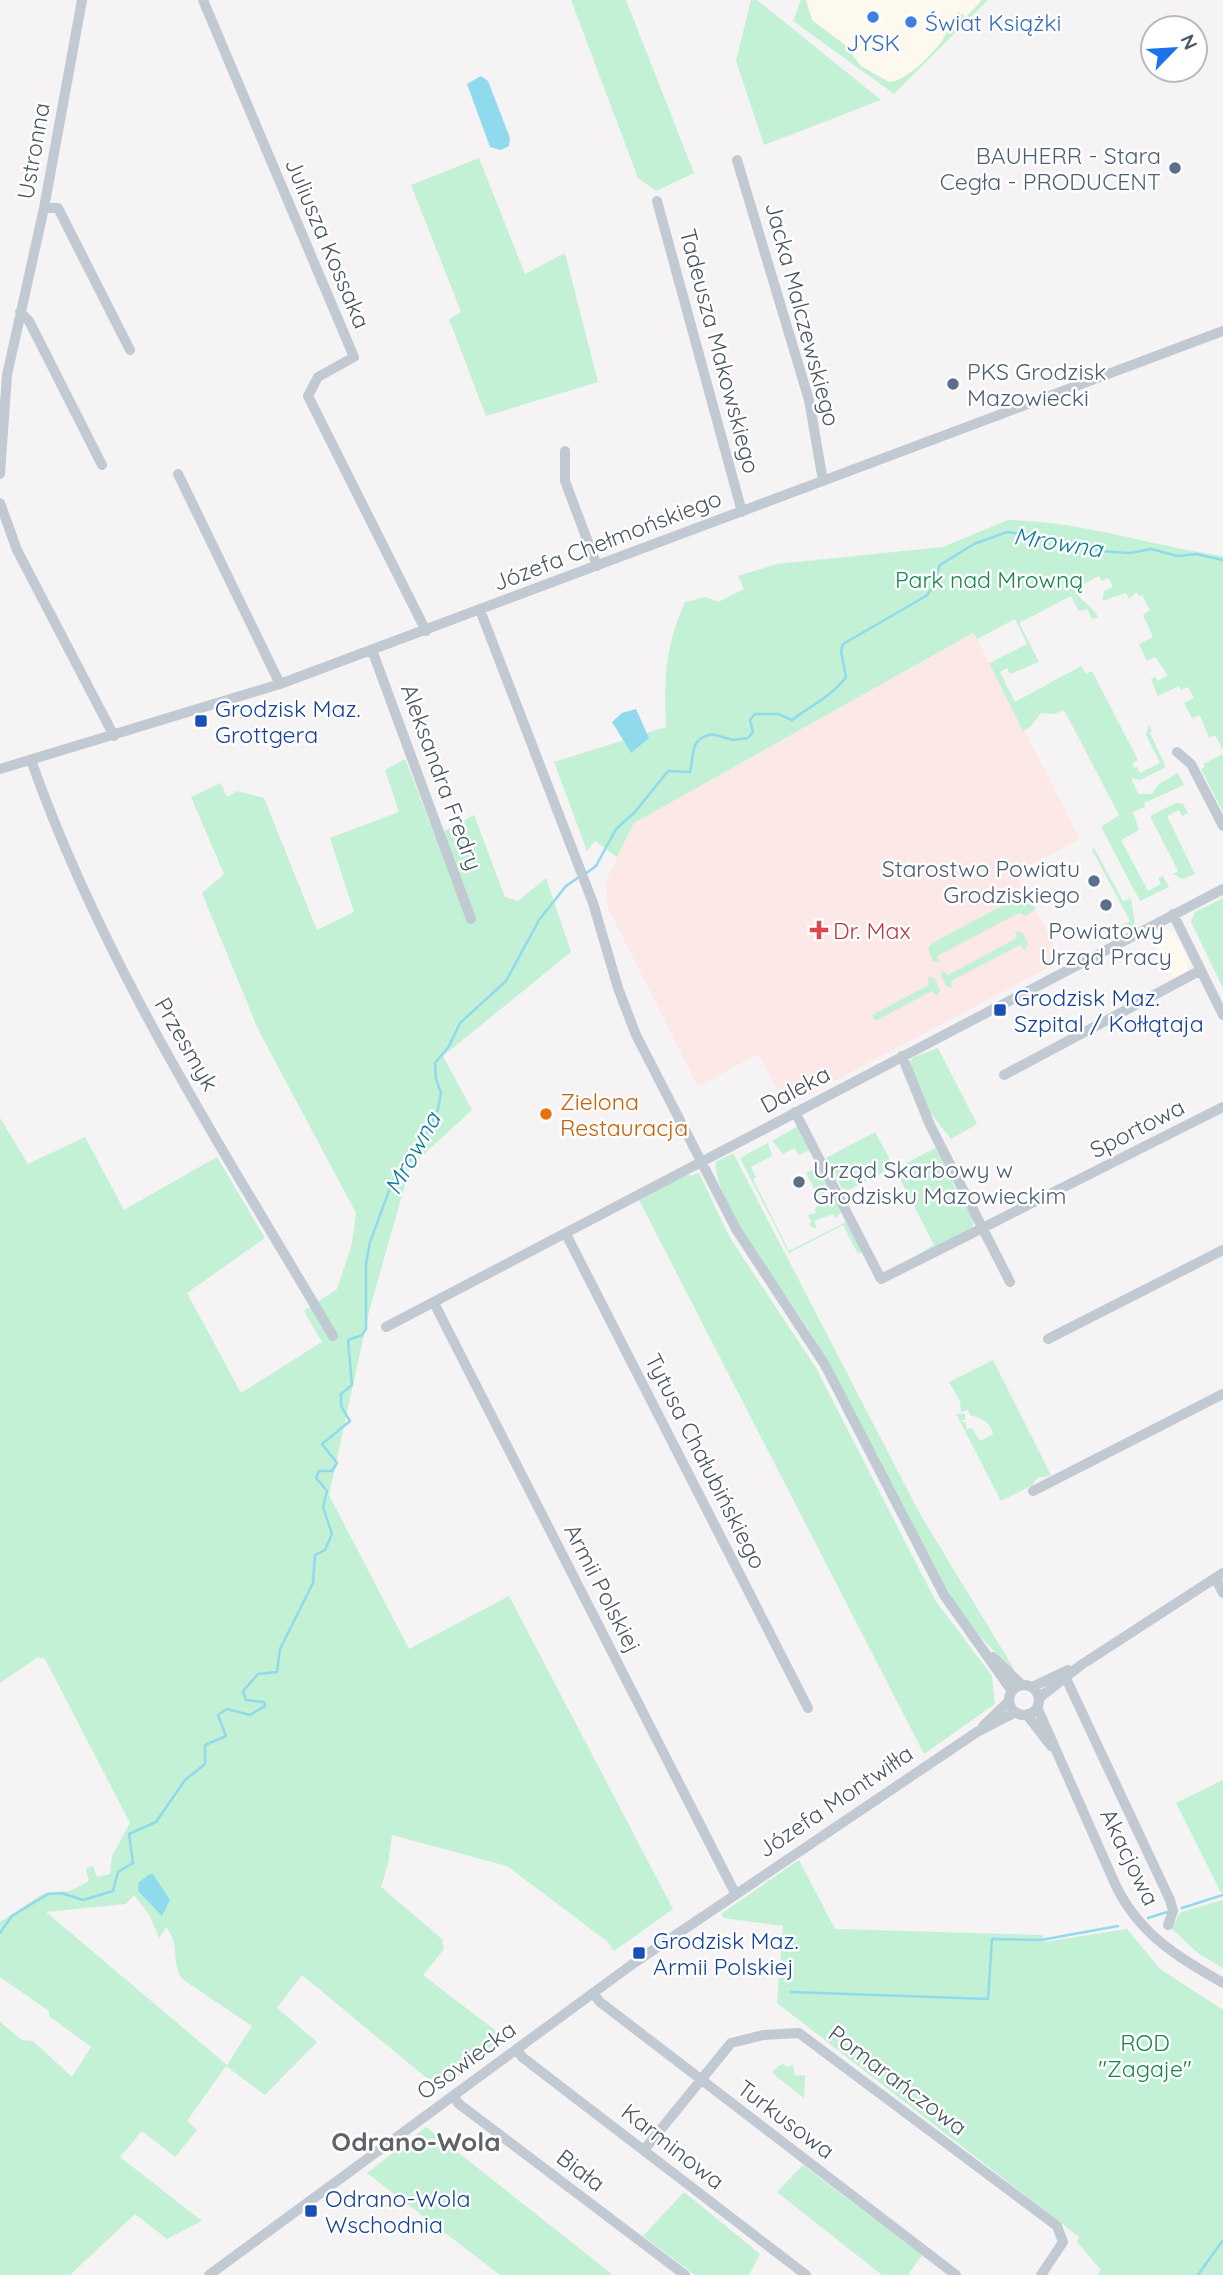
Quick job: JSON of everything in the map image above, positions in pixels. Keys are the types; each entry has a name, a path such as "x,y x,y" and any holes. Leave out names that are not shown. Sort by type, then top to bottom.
{"street":[{"name":"Ustronna","path":"0,474 7,375 44,208 82,0"},
{"name":"Juliusza Kossaka","path":"203,0 354,357 318,377 308,396 425,631"},
{"name":"Jacka Malczewskiego","path":"737,160 809,400 823,481"},
{"name":"Tadeusza Makowskiego","path":"657,201 741,512"},
{"path":"44,208 58,208 130,350"},
{"path":"20,313 29,321 102,464"},
{"name":"Józefa Chełmońskiego","path":"0,769 280,684 1222,333"},
{"path":"565,451 565,481 597,566"},
{"path":"178,474 280,684"},
{"path":"0,503 17,550 114,736"},
{"path":"480,610 587,887 627,1015 740,1236 825,1365 944,1595 982,1648"},
{"name":"Aleksandra Fredry","path":"372,650 471,919"},
{"path":"1177,752 1191,764 1223,826"},
{"name":"Przesmyk","path":"31,760 85,889 146,1019 333,1336"},
{"name":"Daleka","path":"386,1327 1223,889"},
{"path":"1173,914 1223,1015"},
{"path":"1004,1075 1201,970"},
{"path":"902,1056 930,1125 1010,1282"},
{"name":"Sportowa","path":"795,1112 881,1279 1223,1107"},
{"name":"Tytusa Chałubińskiego","path":"566,1234 808,1708"},
{"path":"1048,1339 1223,1250"},
{"name":"Armii Polskiej","path":"434,1303 735,1893"},
{"path":"1033,1491 1223,1394"},
{"path":"1027,1686 1064,1674 1081,1665 1219,1575 1223,1593"},
{"name":"Akacjowa","path":"982,1648 1027,1686 1038,1703 1057,1753 1116,1886 1139,1923 1169,1951 1223,1983"},
{"name":"Akacjowa","path":"982,1648 1021,1714 1057,1753"},
{"path":"1038,1703 1064,1674"},
{"path":"1064,1674 1170,1899 1173,1911 1168,1925"},
{"name":"Józefa Montwiłła","path":"977,1732 1010,1696 1027,1686"},
{"name":"Józefa Montwiłła","path":"716,1906 977,1732 1021,1714 1038,1703"},
{"name":"Osowiecka","path":"209,2275 716,1906"},
{"name":"Turkusowa","path":"593,1993 600,2002 699,2079 956,2275"},
{"name":"Pomarańczowa","path":"644,2150 699,2079 731,2043 779,2033 799,2033 1057,2227 1062,2234 1061,2249 1041,2275"},
{"name":"Karminowa","path":"517,2049 523,2057 806,2275"},
{"name":"Biała","path":"453,2096 459,2104 685,2275"}],"shaded area":[{"path":"801,0 988,0 894,94 793,21"},
{"path":"974,633 1080,839 1012,874 1019,878 1059,955 1059,962 787,1106 758,1054 698,1086 608,908 606,881 634,823"},
{"path":"1164,929 1174,932 1189,962 1186,972 1173,978 1151,936"}],"green space":[{"path":"571,0 626,0 694,173 656,191 638,178"},
{"path":"751,0 757,0 881,100 764,145 736,61"},
{"path":"801,0 806,0 812,20 845,45 861,66 889,82 903,77 925,60 942,41 958,12 966,17 982,0 988,0 894,94 793,21"},
{"path":"479,158 525,274 565,253 598,382 486,416 449,319 461,312 411,185"},
{"name":"Park nad Mrowną","path":"1008,520 1090,529 1223,556 1223,750 1215,735 1209,738 1200,715 1192,718 1184,703 1194,698 1188,687 1181,690 1179,686 1158,696 1151,679 1155,677 1158,681 1168,675 1155,657 1147,661 1139,644 1153,637 1143,615 1150,610 1142,595 1139,596 1137,592 1129,599 1126,593 1102,601 1104,591 1113,587 1108,578 1102,581 1099,576 1074,589 1098,617 1092,619 1087,609 1079,611 1071,596 1019,623 1039,662 1010,674 1007,668 1000,672 1015,702 1081,666 1086,674 1092,671 1138,760 1132,763 1140,773 1160,763 1146,735 1149,725 1166,767 1140,780 1131,778 1138,794 1152,794 1159,784 1178,773 1184,785 1144,803 1145,807 1133,812 1139,830 1121,840 1148,891 1161,884 1158,878 1163,876 1169,887 1140,901 1101,827 1119,815 1064,710 1054,714 1041,713 1031,726 1023,731 989,663 1027,644 1015,619 977,639 973,633 634,823 617,857 595,841 587,851 554,762 666,727 667,663 673,634 685,602 706,597 718,602 744,589 738,576 777,564 943,547"},
{"path":"1223,754 1223,812 1201,769 1205,767 1203,764"},
{"path":"405,759 435,836 474,815 505,897 518,901 546,878 571,952 443,1056 472,1110 410,1167 370,1308 329,1495 409,1649 509,1596 673,1909 614,1951 608,1942 507,1866 392,1835 381,1887 442,1939 444,1949 423,1975 508,2040 440,2089 302,1975 277,2008 317,2042 265,2095 226,2066 187,2121 197,2130 175,2157 142,2131 120,2157 202,2221 167,2239 135,2214 70,2275 0,2275 0,2022 22,2040 33,2041 72,2077 91,2047 49,2016 49,2011 0,1977 0,1922 44,1893 70,1891 89,1881 86,1869 93,1866 97,1877 110,1874 112,1856 130,1823 45,1659 38,1657 0,1683 0,1118 28,1164 85,1137 124,1210 217,1157 265,1238 187,1293 241,1393 322,1342 304,1311 337,1289 352,1244 356,1213 258,1029 202,893 224,874 191,797 221,783 227,797 237,791 264,798 317,930 354,912 330,838 399,812 385,770","holes":["134,1895 150,1916 159,1938 166,1927 171,1934 178,1972 182,1979 252,2026 227,2065 46,1912 126,1904"]},
{"path":"1176,803 1183,804 1188,813 1182,816 1179,810 1167,816 1195,874 1182,879 1173,874 1178,871 1150,816"},
{"path":"1094,848 1123,901 1131,899 1135,924 1108,939 1105,933 1130,921 1092,850"},
{"path":"1029,896 1036,909 1026,916 1019,913 937,956 940,962 933,961 928,949 932,943 1019,897"},
{"path":"1223,898 1223,988 1191,922 1195,912"},
{"path":"1015,931 1022,932 1028,943 1025,950 1020,945 951,981 953,988 946,986 941,976 942,970 948,975 1017,938"},
{"path":"928,977 934,978 940,989 938,996 932,991 875,1021 872,1015 929,985"},
{"path":"938,1048 977,1124 951,1139 929,1111 908,1064 914,1057"},
{"path":"798,1126 809,1150 799,1155 794,1148 783,1154 772,1141"},
{"path":"875,1132 894,1167 844,1192 826,1158"},
{"path":"768,1143 772,1156 751,1167 756,1177 753,1179 789,1251 846,1222 862,1252 858,1254 843,1225 789,1253 740,1158"},
{"path":"937,1147 958,1195 974,1220 972,1229 902,1264 934,1245 895,1169"},
{"path":"733,1153 920,1514 1014,1669 979,1636 950,1598 912,1530 826,1358 766,1268 725,1198 716,1162"},
{"path":"818,1167 841,1213 835,1218 833,1214 814,1221 817,1228 814,1228 809,1225 811,1222 808,1215 816,1213 815,1208 822,1204 806,1173"},
{"path":"699,1173 730,1238 816,1368 935,1600 992,1676 995,1704 924,1754 639,1200 688,1174 690,1176"},
{"path":"993,1360 1051,1475 1039,1477 1033,1485 1001,1501 956,1414 965,1414 965,1420 961,1420 966,1423 966,1429 972,1428 980,1441 993,1434 992,1430 985,1422 970,1415 968,1410 961,1412 960,1401 949,1382"},
{"path":"1223,1780 1223,1892 1221,1893 1176,1803"},
{"path":"799,1860 835,1929 1043,1935 1044,1942 1127,1929 1160,1969 1223,2010 1223,2275 1097,2275 1101,2270 1077,2242 1079,2237 777,2003 783,1926 724,1918 721,1914"},
{"name":"ROD \"Zagaje\"","path":"1223,1900 1223,1968 1199,1954 1171,1928 1181,1912"},
{"path":"784,2064 786,2067 793,2065 795,2076 805,2075 804,2098 772,2073"},
{"path":"426,2127 613,2275 500,2275 367,2173"},
{"path":"803,2165 922,2255 908,2275 882,2275 777,2192"},
{"path":"684,2192 760,2254 749,2275 695,2275 643,2236"}],"water":[{"path":"481,76 488,81 510,138 509,146 501,150 490,147 467,84"},
{"path":"636,709 649,738 631,753 612,722 622,713"},
{"path":"153,1874 170,1900 162,1916 138,1891 139,1882"}],"waterway":[{"name":"Mrowna","path":"585,874 596,866 616,829 635,812 668,771 690,772 694,748 699,740 712,734 733,740 748,738 753,732 750,720 755,714 778,714 792,720 820,701 846,677 841,651 843,644 926,596 932,588 940,565 974,544 1007,532 1029,535 1040,541 1055,538 1072,544 1083,543 1100,551 1130,553 1151,549 1178,556 1196,554 1223,560"},
{"name":"Mrowna","path":"0,1933 12,1916 48,1894 61,1893 83,1900 113,1891 118,1872 133,1863 129,1834 156,1822 185,1780 205,1764 205,1745 226,1736 218,1715 227,1709 250,1715 265,1706 264,1702 246,1700 243,1691 258,1674 277,1672 280,1649 313,1583 315,1555 325,1550 332,1534 323,1507 327,1491 316,1478 319,1471 332,1471 337,1463 322,1444 350,1421 341,1406 341,1394 352,1385 348,1340 362,1335 366,1329 366,1264 370,1242 393,1180 419,1150 438,1109 441,1093 436,1079 435,1063 449,1046 460,1023 506,981 539,920 566,886 579,877"},
{"path":"1182,1908 1223,1895"},
{"path":"1148,1918 1167,1912"},
{"path":"791,1992 988,1999 992,1939 1041,1940 1118,1926"},
{"path":"1198,2275 1223,2240"}],"place":[{"name":"JYSK","path":"873,17"},
{"name":"Świat Książki","path":"911,22"},
{"name":"BAUHERR - Stara Cegła - PRODUCENT","path":"1175,168"},
{"name":"PKS Grodzisk Mazowiecki","path":"953,384"},
{"name":"Grodzisk Maz. Grottgera","path":"201,721"},
{"name":"Starostwo Powiatu Grodziskiego","path":"1094,881"},
{"name":"Powiatowy Urząd Pracy","path":"1106,905"},
{"name":"Dr. Max","path":"819,930"},
{"name":"Grodzisk Maz. Szpital / Kołłątaja","path":"1000,1010"},
{"name":"Zielona Restauracja","path":"546,1114"},
{"name":"Urząd Skarbowy w Grodzisku Mazowieckim","path":"799,1182"},
{"name":"Grodzisk Maz. Armii Polskiej","path":"639,1953"},
{"name":"Odrano-Wola Wschodnia","path":"311,2211"}],"district":[{"name":"Odrano-Wola","path":"416,2141"}]}
